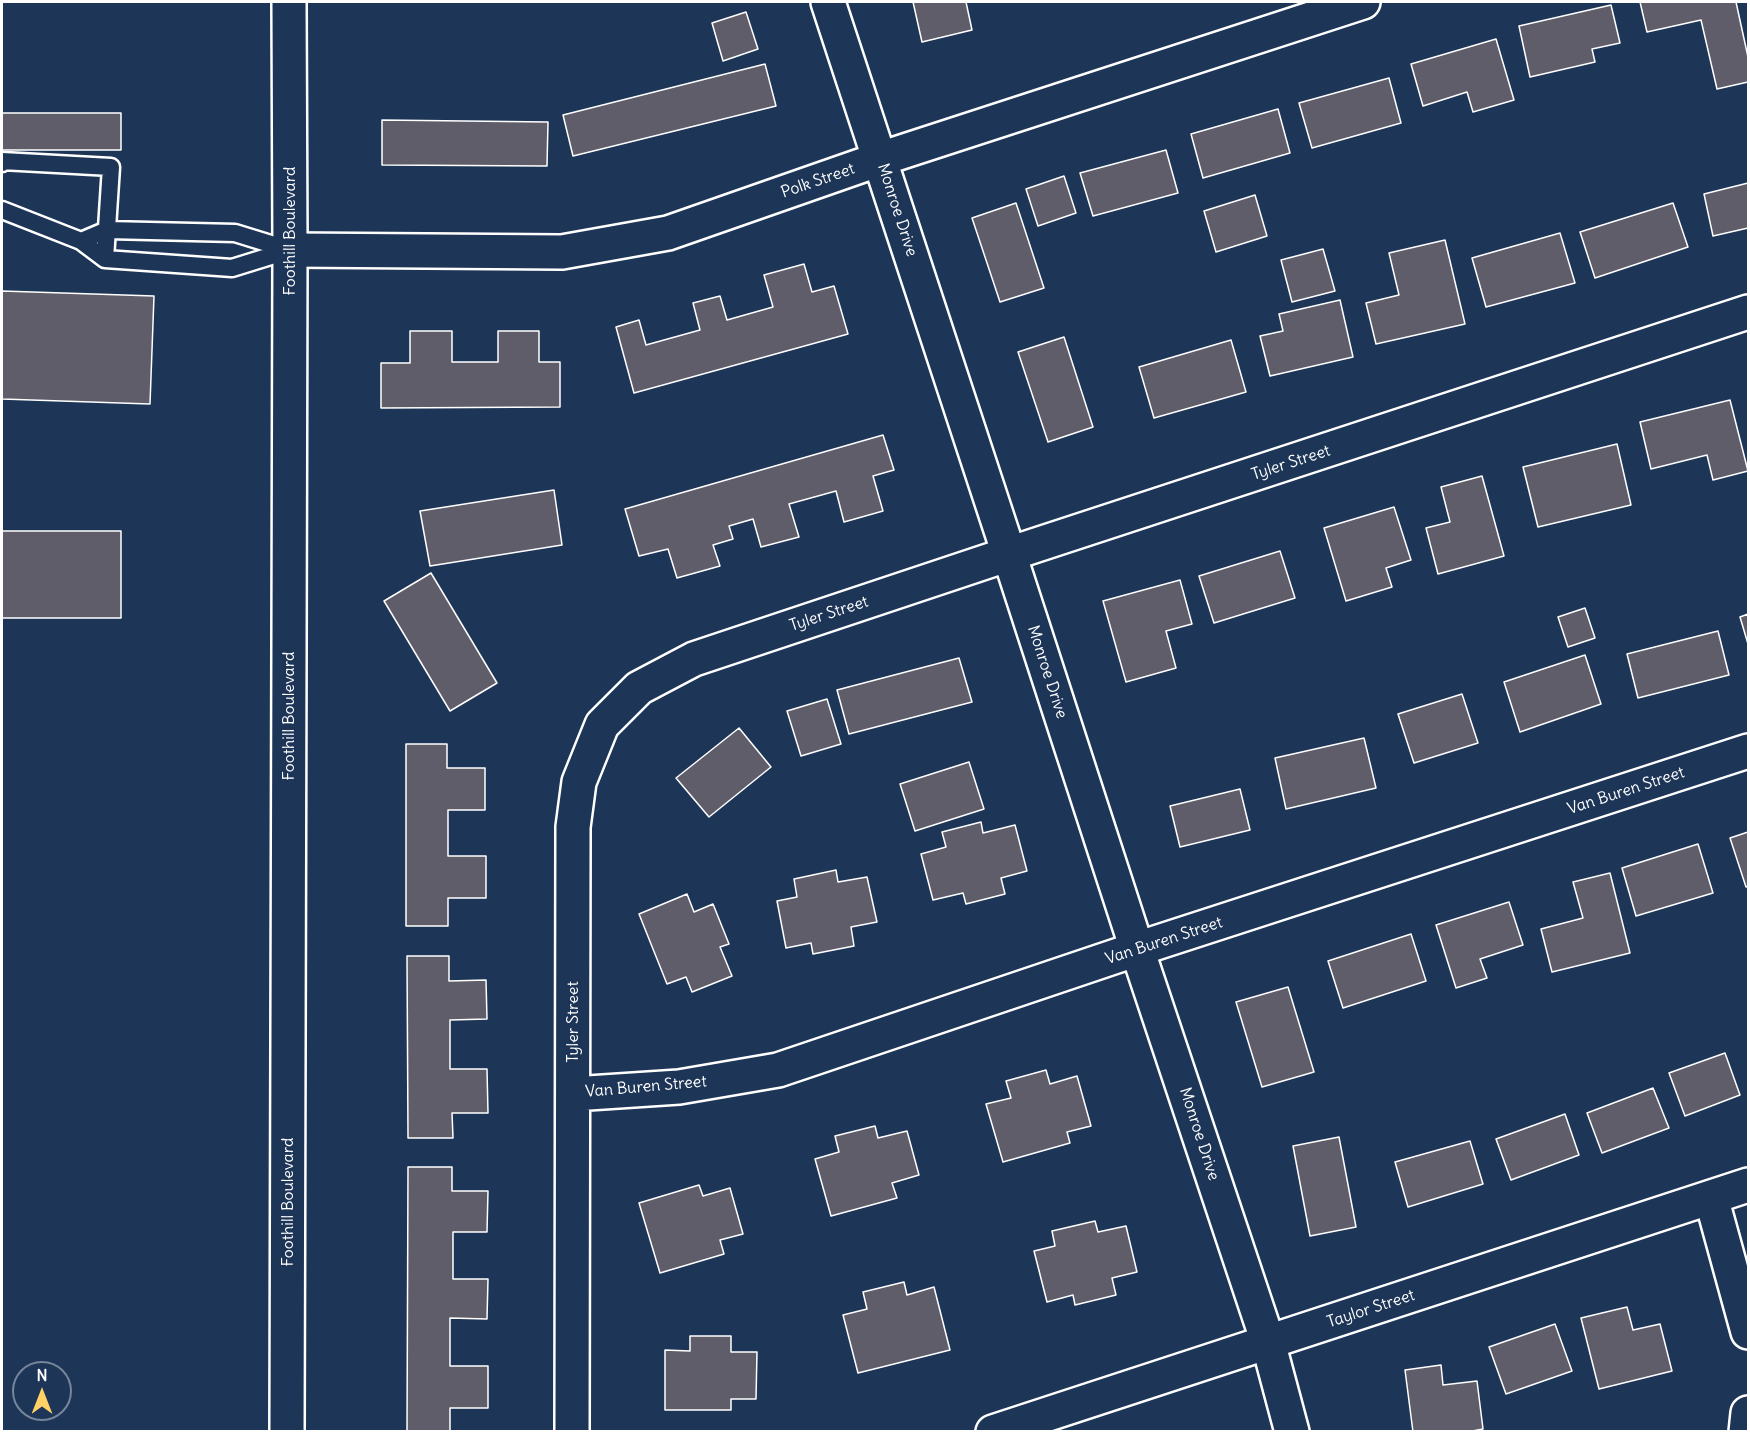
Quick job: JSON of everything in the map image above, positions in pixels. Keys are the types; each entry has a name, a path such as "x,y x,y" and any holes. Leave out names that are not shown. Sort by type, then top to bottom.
{"street":[{"name":"Foothill Boulevard","path":"287,1431 289,2"},
{"name":"Monroe Drive","path":"828,2 1137,949 1268,1342 1292,1431"},
{"name":"Polk Street","path":"290,250 562,252 668,233 880,159 1363,2"},
{"name":"Tyler Street","path":"572,1431 573,827 579,782 602,725 639,688 694,659 1749,312"},
{"name":"Van Buren Street","path":"573,1094 679,1088 778,1070 1137,949 1749,751"},
{"name":"Taylor Street","path":"993,1431 1749,1185"},
{"path":"1712,1197 1749,1332"},
{"path":"1746,1431 1749,1413"}],"lane":[{"path":"2,163 2,161 111,167 105,259"},
{"path":"2,210 81,241 105,259 232,268 290,250"},
{"path":"81,241 107,230 235,233 290,250"}],"building":[{"path":"913,2 966,2 972,30 922,42"},
{"path":"1640,2 1736,2 1748,57 1748,82 1717,89 1701,20 1647,32"},
{"path":"1611,5 1620,43 1592,49 1595,62 1530,77 1519,26"},
{"path":"746,12 758,49 723,61 712,23"},
{"path":"1496,39 1514,100 1473,112 1467,92 1423,106 1411,64"},
{"path":"765,64 776,106 573,156 563,115"},
{"path":"1389,78 1401,123 1312,148 1299,103"},
{"path":"1278,109 1290,153 1203,178 1191,134"},
{"path":"2,113 121,113 121,150 2,150"},
{"path":"382,120 548,122 547,166 382,165"},
{"path":"1166,150 1178,193 1093,216 1080,173"},
{"path":"1064,176 1076,213 1038,226 1026,189"},
{"path":"1748,183 1748,228 1713,236 1704,194"},
{"path":"1255,195 1267,236 1216,252 1204,211"},
{"path":"1016,203 1044,288 1000,302 972,218"},
{"path":"1673,203 1688,247 1595,278 1580,232"},
{"path":"1560,233 1575,283 1486,307 1472,258"},
{"path":"1445,240 1465,324 1376,344 1366,303 1399,295 1389,253"},
{"path":"1323,249 1335,291 1292,302 1281,260"},
{"path":"804,264 812,292 834,286 848,334 634,393 616,327 639,320 646,345 700,330 693,303 720,296 727,320 773,307 764,275"},
{"path":"2,291 154,296 150,404 2,399"},
{"path":"1340,300 1353,357 1270,376 1260,336 1283,331 1279,314"},
{"path":"410,331 452,331 452,362 498,362 498,331 539,331 539,362 560,362 560,407 381,408 381,363 410,363"},
{"path":"1064,337 1093,427 1048,442 1018,352"},
{"path":"1231,340 1246,392 1154,418 1139,367"},
{"path":"1730,400 1748,471 1713,480 1707,455 1651,469 1640,422"},
{"path":"883,435 894,470 873,476 883,511 844,522 836,491 789,504 799,537 761,547 753,519 729,526 733,539 713,545 720,566 677,578 668,549 639,556 625,509"},
{"path":"1617,444 1631,505 1538,527 1523,467"},
{"path":"1482,476 1504,556 1438,574 1426,528 1450,522 1441,487"},
{"path":"554,490 562,545 430,566 420,511"},
{"path":"1394,507 1411,560 1386,568 1392,587 1346,601 1324,528"},
{"path":"2,531 121,531 121,618 2,618"},
{"path":"1280,551 1295,598 1214,623 1199,576"},
{"path":"431,573 497,683 450,711 384,601"},
{"path":"1180,580 1192,624 1166,631 1176,668 1126,682 1103,601"},
{"path":"1585,608 1595,638 1568,647 1558,617"},
{"path":"1748,614 1748,644 1740,617"},
{"path":"1718,631 1729,675 1638,698 1627,654"},
{"path":"1585,655 1601,704 1520,732 1504,682"},
{"path":"959,658 972,702 849,734 837,690"},
{"path":"1462,694 1478,743 1414,763 1398,714"},
{"path":"827,699 841,744 801,756 787,711"},
{"path":"739,728 771,767 709,817 676,778"},
{"path":"1364,738 1376,788 1286,809 1275,758"},
{"path":"406,744 447,744 447,768 485,768 485,810 448,810 448,856 486,856 486,898 448,898 448,926 406,926"},
{"path":"969,762 984,809 915,831 900,784"},
{"path":"1240,789 1250,830 1180,847 1170,806"},
{"path":"981,822 983,833 1015,825 1027,871 1001,878 1005,894 966,904 963,893 933,900 921,854 946,847 942,832"},
{"path":"1748,832 1748,886 1746,887 1730,838"},
{"path":"1698,844 1713,893 1636,916 1622,868"},
{"path":"836,870 838,882 867,877 877,922 851,927 854,946 813,954 811,943 786,948 777,901 797,897 794,879"},
{"path":"1610,873 1630,953 1552,972 1541,929 1583,918 1573,882"},
{"path":"687,894 694,912 713,904 729,944 720,947 732,976 692,992 686,977 667,984 639,914"},
{"path":"1509,902 1523,945 1480,959 1487,978 1456,988 1436,925"},
{"path":"1411,934 1426,981 1343,1008 1328,961"},
{"path":"407,956 449,956 449,981 486,980 487,1019 450,1020 450,1069 487,1069 488,1113 452,1113 453,1138 408,1138"},
{"path":"1288,987 1314,1072 1262,1087 1236,1002"},
{"path":"1725,1053 1740,1095 1685,1116 1669,1073"},
{"path":"1046,1070 1050,1084 1077,1076 1091,1126 1067,1132 1070,1143 1003,1162 986,1104 1011,1098 1006,1081"},
{"path":"1653,1088 1669,1128 1602,1153 1587,1113"},
{"path":"1565,1114 1579,1155 1511,1180 1496,1139"},
{"path":"875,1126 878,1138 907,1131 919,1175 892,1183 897,1198 831,1216 815,1159 839,1152 835,1136"},
{"path":"1339,1137 1356,1227 1310,1236 1293,1146"},
{"path":"1470,1141 1483,1184 1408,1207 1395,1162"},
{"path":"408,1167 452,1167 452,1191 488,1191 487,1232 453,1232 453,1279 488,1279 487,1319 450,1318 450,1366 488,1366 488,1408 450,1408 450,1432 407,1432"},
{"path":"699,1185 703,1196 730,1188 743,1234 720,1240 724,1254 660,1273 639,1203"},
{"path":"1095,1221 1098,1232 1126,1226 1137,1272 1112,1278 1116,1295 1075,1305 1073,1295 1047,1302 1034,1251 1055,1246 1052,1231"},
{"path":"904,1282 907,1295 934,1287 950,1350 858,1373 843,1315 867,1309 863,1292"},
{"path":"1627,1307 1633,1330 1660,1324 1672,1371 1599,1389 1581,1318"},
{"path":"1555,1324 1572,1371 1506,1394 1489,1347"},
{"path":"690,1336 731,1336 731,1352 757,1352 756,1399 731,1399 731,1410 665,1410 665,1350 690,1351"},
{"path":"1441,1365 1443,1385 1477,1381 1483,1429 1467,1432 1413,1432 1405,1370"}]}
